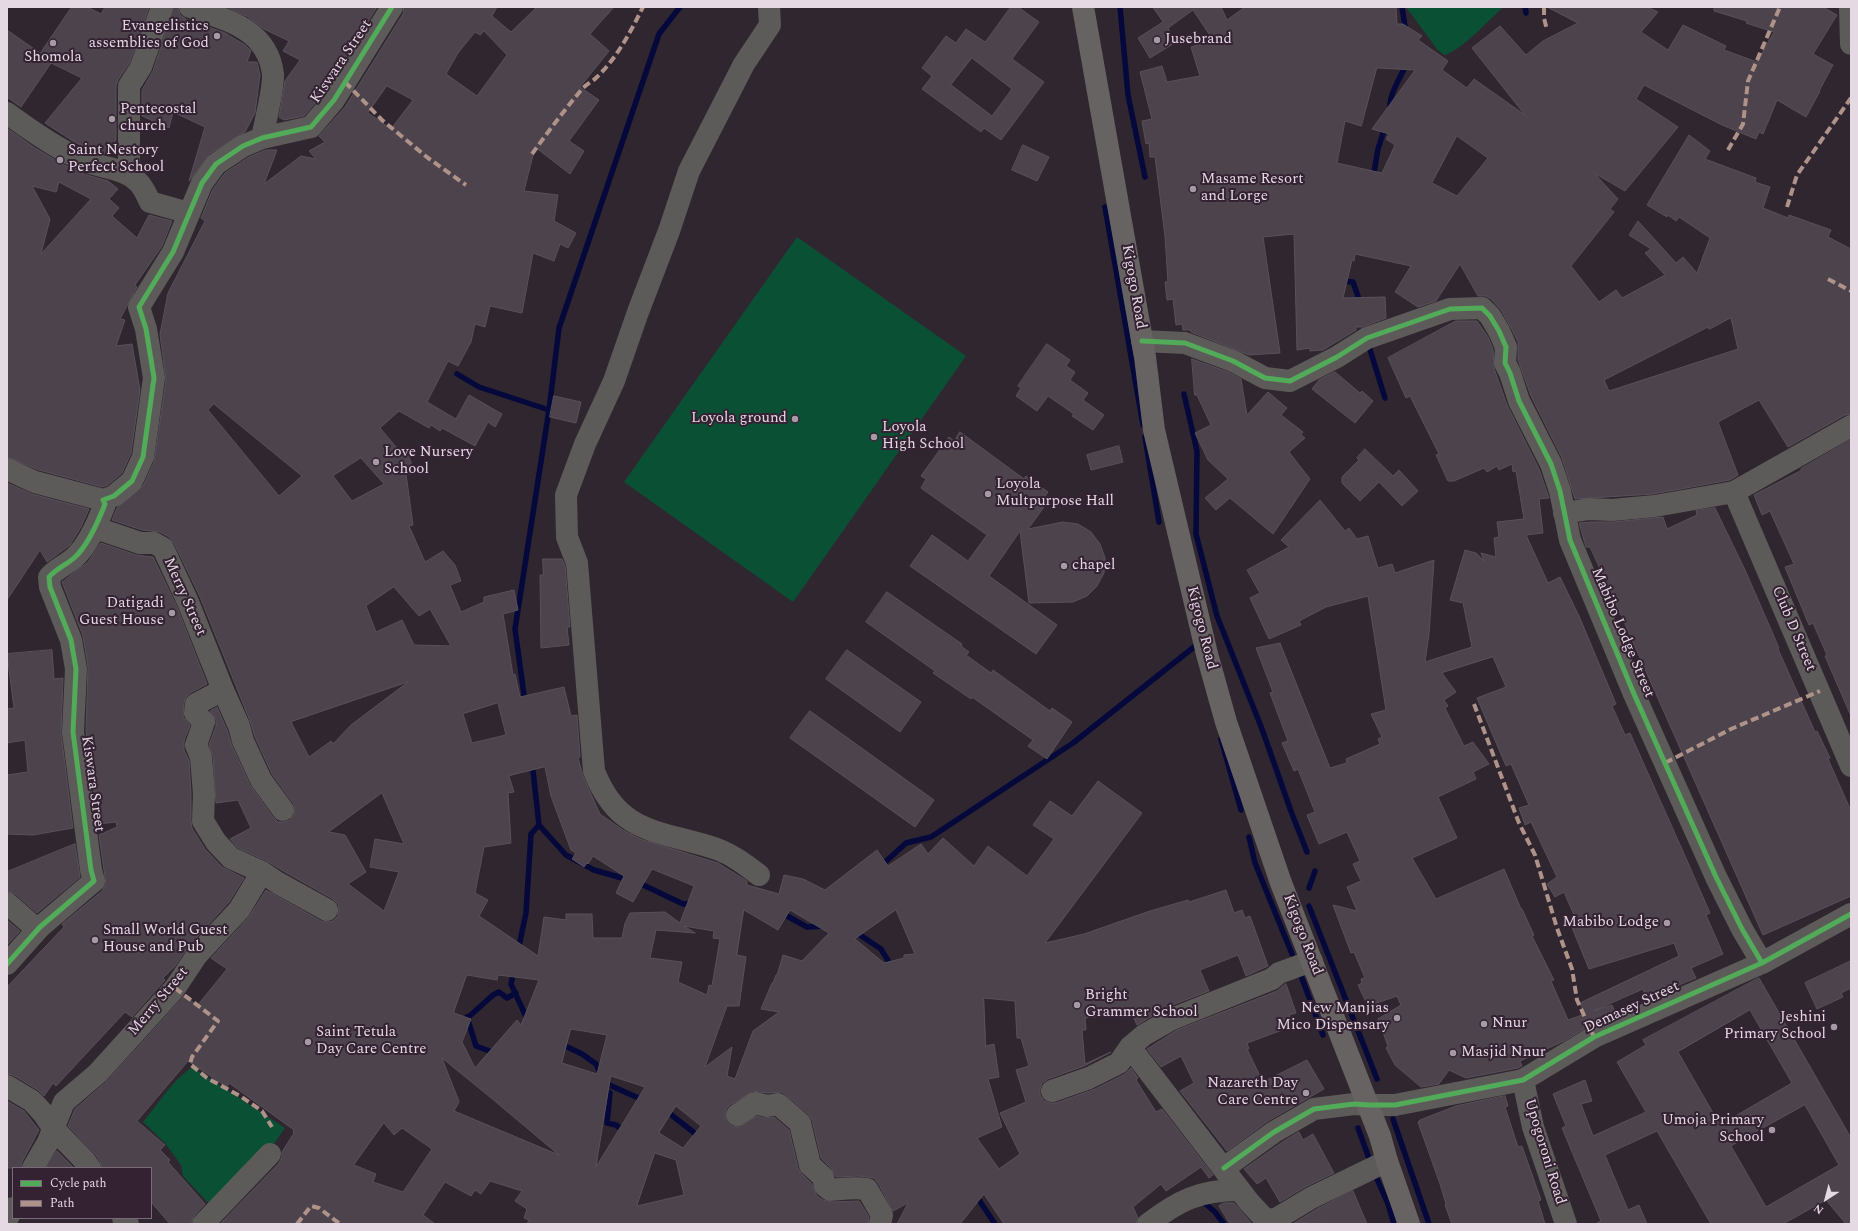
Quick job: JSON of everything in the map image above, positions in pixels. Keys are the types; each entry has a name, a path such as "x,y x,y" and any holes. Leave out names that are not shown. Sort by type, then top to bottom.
{"main road":[{"name":"Kigogo Road","path":"1083,7 1142,341 1154,430 1207,654 1226,722 1281,883 1369,1105 1409,1224"}],"street":[{"path":"129,174 129,86 141,67 162,7"},
{"path":"190,7 237,24 257,37 265,48 273,75 262,138"},
{"name":"Kiswara Street","path":"7,964 40,927 94,881 91,870 73,732 76,669 71,640 50,587 49,577 56,569 74,558 96,528 105,504 103,500 114,496 132,481 143,457 154,378 146,329 139,307 173,252 202,183 216,164 242,146 262,138 311,127 334,100 392,7"},
{"path":"759,874 738,859 717,849 646,829 628,820 611,802 600,786 594,771 577,563 567,537 566,495 585,444 614,381 638,312 669,231 689,171 744,64 770,25 769,7"},
{"path":"1850,7 1851,44"},
{"path":"7,113 59,148 82,160 129,174 140,184 150,202 189,213"},
{"name":"Mabibo Lodge Street","path":"1142,341 1185,343 1233,360 1265,378 1290,380 1337,358 1367,338 1450,309 1482,308 1490,316 1504,341 1506,347 1505,363 1510,373 1519,402 1551,464 1560,491 1570,540 1634,694 1716,877 1742,929 1762,963"},
{"path":"1564,513 1589,508 1612,510 1655,506 1734,492 1851,426"},
{"path":"7,469 35,482 103,500"},
{"name":"Club D Street","path":"1734,492 1851,766"},
{"name":"Merry Street","path":"96,528 140,543 154,543 163,548 188,602 239,726 242,741 262,780 283,810"},
{"path":"223,690 196,704 195,713 204,722 196,745 201,757 204,794 202,820 216,842 232,858 262,872 278,883 327,910"},
{"name":"Merry Street","path":"34,1167 64,1102 98,1073 175,988 197,955 239,910 262,872"},
{"path":"7,903 32,925 40,927"},
{"name":"Demasey Street","path":"1224,1168 1274,1132 1314,1108 1354,1104 1395,1105 1523,1080 1594,1037 1762,963 1851,914"},
{"path":"1052,1091 1113,1067 1123,1059 1130,1047 1144,1035 1172,1020 1272,979 1279,973 1312,961"},
{"path":"1130,1047 1224,1168 1239,1190 1263,1218 1270,1220 1276,1219 1311,1198 1387,1161"},
{"name":"Upogoroni Road","path":"1523,1080 1533,1127 1566,1224"},
{"path":"7,1086 32,1102 43,1113 53,1128 89,1167"},
{"path":"738,1115 755,1103 767,1106 778,1104 800,1123 810,1165 823,1177 825,1186 830,1190 867,1189 882,1215 880,1224"},
{"path":"203,1224 270,1154"},
{"path":"1148,1224 1194,1196 1222,1190 1239,1190"},
{"path":"7,1219 12,1210"}],"green space":[{"path":"1406,7 1503,7 1483,27 1458,48 1444,55 1437,49"},
{"name":"Loyola ground","path":"797,237 966,356 793,602 624,482"},
{"path":"192,1067 285,1128 258,1167 213,1208 183,1176 181,1165 165,1143 143,1122 171,1086"}],"building":[{"path":"72,7 87,7 101,14 105,7 149,7 130,62 118,80 116,86 116,140 105,154 76,143 45,123 82,78 51,63 21,107 7,97 7,30 40,53"},
{"path":"174,7 178,7 180,15 186,19 225,33 245,45 251,51 247,62 257,62 260,75 255,113 245,132 209,154 189,181 205,127 173,112 169,128 142,116 142,90 153,71"},
{"path":"227,7 377,7 324,93 304,116 284,120 279,117 285,81 300,60 283,51 289,41 264,29 248,17"},
{"path":"404,7 497,7 492,16 511,32 537,7 614,7 590,34 609,51 580,87 599,100 569,141 584,151 570,174 535,147 524,191 558,195 554,221 576,233 568,248 560,244 554,261 533,253 522,313 490,306 485,327 475,324 471,342 458,366 448,361 427,402 456,419 469,395 502,414 495,427 488,422 475,446 442,428 440,431 431,425 429,428 399,411 380,428 396,447 408,455 411,462 410,474 406,474 413,525 409,526 425,562 443,551 455,565 461,581 450,585 461,612 484,602 484,597 514,590 518,610 503,614 513,675 515,674 520,697 564,687 571,716 577,715 580,757 578,758 583,776 600,814 623,830 640,839 718,863 747,881 747,885 779,894 784,875 803,879 825,890 877,850 888,866 921,844 928,854 943,838 974,866 988,846 1027,876 1054,839 1033,825 1050,801 1072,816 1098,781 1142,813 1045,943 1084,934 1150,911 1188,900 1189,902 1226,890 1234,913 1242,910 1245,918 1250,916 1268,966 1246,976 1238,955 1200,970 1209,991 1167,1007 1137,1025 1132,1014 1122,1018 1121,1014 1085,1018 1086,1030 1082,1030 1085,1064 1111,1052 1084,1066 1048,1079 1042,1083 1040,1095 1044,1101 1056,1103 1095,1089 1125,1074 1131,1068 1138,1078 1136,1080 1156,1112 1162,1109 1213,1175 1209,1178 1201,1167 1166,1191 1161,1184 1133,1207 1138,1218 1136,1224 1004,1224 984,1194 960,1224 897,1224 908,1203 893,1211 874,1178 859,1176 836,1177 831,1168 821,1158 812,1120 808,1114 782,1092 767,1093 753,1091 726,1109 725,1116 727,1122 732,1126 738,1127 757,1116 764,1118 774,1117 789,1130 798,1168 812,1184 817,1196 823,1200 831,1202 859,1201 869,1217 868,1224 527,1224 529,1220 524,1218 527,1209 515,1201 522,1191 490,1181 481,1194 475,1190 471,1196 445,1182 423,1215 435,1224 220,1224 279,1163 282,1157 282,1152 294,1133 294,1130 229,1083 227,1087 188,1061 137,1121 165,1145 160,1150 170,1160 168,1162 205,1204 194,1216 191,1224 170,1224 152,1203 152,1167 102,1167 100,1161 95,1154 68,1126 75,1109 107,1081 185,995 197,1006 227,969 211,958 248,918 266,890 321,921 333,921 338,916 338,904 333,899 267,861 238,848 230,839 251,828 238,800 216,803 213,756 209,745 216,726 216,720 210,711 217,707 232,746 250,785 273,817 278,822 290,820 294,815 295,808 272,774 255,737 200,597 174,543 169,537 160,532 142,530 112,520 117,508 143,486 154,462 166,380 160,334 168,293 205,221 201,218 213,189 225,173 249,157 266,150 277,150 264,184 301,156 316,159 309,151 325,142 319,136 345,107 403,14","holes":["484,31 507,55 477,96 446,74 458,53 475,32 480,35","387,86 413,100 391,129 368,113","214,404 302,476 279,496 208,410","361,458 384,484 352,501 333,476","394,587 419,616 430,609 451,646 414,645 402,620 376,632 366,606","408,682 351,725 333,744 331,741 309,757 291,722","498,703 506,735 472,743 463,714","545,767 551,796 571,850 576,853 572,859 584,867 593,856 624,876 616,893 633,902 652,869 694,886 680,923 665,912 630,913 625,923 622,938 593,938 592,914 566,914 566,920 544,917 538,956 479,916 488,900 475,893 484,847 511,843 508,793 514,792 509,776","382,793 404,844 375,839 370,867 399,872 384,911 348,884 366,872 345,835 329,832","744,910 778,930 790,910 829,933 802,961 783,955 777,975 761,1009 779,1012 753,1031 735,1079 727,1076 732,1047 705,1067 727,1006 739,1006 746,957 737,955","896,910 915,954 904,955 904,958 884,963 855,939","684,926 714,931 713,938 720,939 712,986 709,985 707,995 678,982 682,962 650,958 656,930 695,933","467,975 497,980 498,975 539,980 521,1025 517,1020 475,1068 462,1042 471,1019 454,1013","984,998 1015,1001 1017,1038 1021,1038 1029,1066 1016,1070 1026,1102 1000,1113 1020,1154 999,1169 977,1138 1002,1127 988,1079 999,1077 994,1044 986,1046","571,1029 607,1035 597,1074 562,1063","442,1058 559,1155 454,1111 459,1102","611,1076 645,1087 596,1167","676,1106 701,1126 683,1148 659,1133","384,1123 394,1135 402,1128 432,1149 403,1192 373,1182 376,1174 354,1165","655,1153 676,1160 684,1195 637,1206"]},
{"path":"1011,7 1018,7 1039,22 1012,59 1044,82 1001,140 984,128 981,132 922,89 932,76 922,68 946,36 956,43 966,29 985,42","holes":["972,58 1012,89 992,116 951,85"]},
{"path":"1153,7 1221,7 1227,20 1245,7 1396,7 1397,24 1403,24 1422,36 1418,40 1448,61 1442,70 1467,88 1474,79 1525,115 1472,48 1500,26 1526,55 1543,41 1578,23 1547,7 1647,7 1658,12 1641,32 1668,50 1683,25 1726,46 1724,50 1757,62 1774,32 1746,23 1747,21 1714,11 1714,7 1823,7 1837,15 1813,54 1833,65 1820,91 1806,117 1777,100 1763,134 1759,132 1756,139 1722,125 1644,85 1636,99 1678,127 1625,191 1594,173 1618,199 1610,209 1614,212 1571,266 1599,302 1616,290 1622,298 1665,275 1645,253 1651,249 1629,235 1638,221 1676,263 1683,257 1697,273 1710,238 1679,217 1676,221 1668,215 1667,217 1647,205 1689,135 1710,151 1705,159 1756,178 1755,182 1770,187 1763,208 1788,218 1789,215 1831,230 1828,237 1851,249 1851,414 1845,415 1788,447 1759,400 1718,422 1738,475 1730,480 1653,494 1575,499 1562,458 1531,396 1518,360 1518,342 1501,310 1491,299 1486,296 1478,296 1460,264 1436,301 1418,307 1395,292 1411,266 1355,254 1354,261 1352,260 1343,298 1385,297 1386,318 1362,327 1356,327 1356,330 1323,350 1310,351 1310,348 1297,350 1294,234 1263,237 1280,353 1249,355 1191,332 1191,330 1183,330 1182,324 1176,325 1173,299 1167,300 1165,282 1168,282 1165,236 1155,157 1150,157 1149,143 1146,144 1142,121 1152,119 1140,72 1162,66 1167,82 1200,76 1191,47 1213,40 1193,10 1168,28 1176,42 1150,58 1138,38 1163,22","holes":["1377,68 1415,70 1372,129 1389,134 1386,139 1395,145 1382,173 1337,163 1345,121 1361,126","1457,136 1488,158 1457,196 1432,183","1731,318 1738,349 1609,391 1604,380 1708,327 1709,329"]},
{"path":"7,128 35,148 64,165 84,174 108,181 118,189 109,199 119,208 112,216 137,238 149,215 172,221 162,246 135,285 137,287 120,319 125,320 116,346 132,344 140,390 131,453 122,473 108,485 102,487 39,470 7,457","holes":["59,182 91,199 41,254 50,219 32,186 56,192"]},
{"path":"1023,145 1049,157 1037,181 1012,170"},
{"path":"1456,321 1477,321 1488,337 1493,349 1494,368 1507,405 1539,469 1549,498 1539,499 1543,533 1526,535 1548,583 1560,577 1579,616 1616,704 1612,706 1625,735 1630,733 1710,913 1706,915 1723,954 1691,968 1696,978 1674,987 1673,983 1645,995 1643,989 1593,1011 1612,1005 1616,1014 1589,1026 1564,1041 1520,1061 1522,1066 1518,1068 1466,1078 1449,1070 1439,1084 1421,1087 1395,1065 1386,1048 1388,1046 1378,1019 1401,1005 1397,996 1368,1006 1358,985 1362,983 1361,979 1365,978 1354,952 1351,953 1333,905 1357,911 1347,887 1361,881 1353,864 1360,861 1347,832 1319,844 1307,815 1315,812 1298,769 1294,771 1282,743 1288,741 1270,693 1273,692 1256,648 1280,643 1330,768 1347,763 1346,759 1380,744 1378,739 1382,737 1371,714 1386,710 1368,596 1326,607 1299,621 1301,625 1269,639 1250,598 1260,593 1247,570 1289,547 1281,540 1320,500 1345,531 1349,528 1357,539 1368,536 1378,568 1392,564 1395,573 1434,560 1429,634 1425,662 1472,647 1463,603 1450,600 1465,550 1476,553 1484,561 1481,553 1496,557 1494,538 1499,537 1497,522 1524,519 1516,471 1513,472 1512,464 1499,470 1497,466 1487,472 1484,468 1454,481 1448,481 1436,455 1439,454 1410,396 1406,398 1388,358","holes":["1493,657 1506,687 1477,698 1506,766 1511,764 1529,805 1519,808 1525,825 1531,822 1557,877 1547,884 1555,897 1564,892 1577,922 1571,925 1589,969 1674,943 1679,956 1580,1003 1585,1014 1568,1020 1551,981 1554,980 1532,936 1534,935 1504,869 1436,899 1412,858 1457,838 1438,797 1476,779 1473,772 1489,764 1473,742 1464,746 1445,708 1448,706 1444,700 1456,692 1442,673"]},
{"path":"1047,344 1070,360 1066,366 1075,372 1070,380 1088,393 1083,400 1104,415 1093,430 1072,416 1074,414 1048,396 1037,411 1016,396 1021,388 1018,386"},
{"path":"1192,359 1228,372 1241,379 1247,415 1268,392 1287,408 1281,415 1303,432 1301,435 1305,438 1289,452 1310,479 1273,534 1230,498 1216,510 1205,498 1228,479 1208,460 1195,433 1211,425 1197,395 1195,395"},
{"path":"1335,372 1360,393 1362,391 1373,401 1355,423 1312,389 1319,380"},
{"path":"554,396 581,402 576,423 550,417"},
{"path":"960,432 1024,479 1026,476 1048,492 1040,504 1044,507 1028,529 1063,522 1078,524 1091,532 1100,544 1105,558 1104,573 1097,586 1087,596 1073,602 1029,603 1020,531 989,576 1057,625 1036,654 910,566 932,535 968,561 987,535 921,488 926,479 921,476 949,437 954,441"},
{"path":"1851,440 1851,716 1825,656 1827,655 1813,623 1809,625 1785,567 1794,564 1770,511 1762,515 1754,495 1802,470 1801,469"},
{"path":"1119,446 1123,462 1091,470 1087,455"},
{"path":"1365,449 1393,476 1399,470 1418,491 1402,506 1379,482 1360,501 1342,483 1342,477 1359,460 1357,458"},
{"path":"7,483 32,494 89,509 81,527 70,545 47,562 40,550 7,600"},
{"path":"1715,508 1746,572 1815,732 1817,731 1830,758 1828,759 1851,811 1851,896 1763,935 1609,588 1590,547 1586,547 1579,523 1613,522 1663,517 1667,529 1697,515 1696,511"},
{"path":"101,543 136,555 153,557 177,607 207,684 190,693 186,697 184,703 183,717 190,725 184,741 184,750 189,760 192,828 205,849 222,867 244,878 229,902 188,947 175,966 163,978 165,980 132,1017 125,1012 56,1086 53,1083 44,1096 38,1090 13,1075 7,1074 7,987 64,927 62,924 102,891 106,884 99,835 117,827 116,822 98,824 86,731 88,667 83,636 62,582 88,562"},
{"path":"543,559 562,559 565,566 570,627 567,627 569,645 541,648 540,575 543,575"},
{"path":"887,592 962,644 961,646 969,652 966,655 991,673 993,670 1050,711 1052,708 1072,722 1047,759 1028,746 1033,740 972,697 971,699 933,673 935,671 866,622"},
{"path":"52,650 54,679 63,678 61,733 73,828 33,835 7,834 7,775 28,772 25,740 7,743 7,709 14,708 7,654"},
{"path":"847,650 921,702 900,732 826,679"},
{"path":"810,711 934,800 915,827 790,738"},
{"path":"75,844 80,877 37,913 15,894 7,891 7,872"},
{"path":"7,920 20,931 7,945"},
{"path":"1851,961 1851,988 1841,993 1843,997 1817,1009 1805,983"},
{"path":"1759,978 1851,1138 1851,1224 1846,1224 1826,1200 1783,1224 1711,1224 1657,1131 1605,1155 1628,1210 1639,1205 1647,1224 1595,1224 1601,1221 1562,1128 1566,1126 1553,1094 1585,1080 1592,1101 1581,1104 1593,1136 1646,1112 1617,1062 1646,1045 1643,1040","holes":["1750,1010 1792,1083 1720,1125 1678,1052","1805,1105 1839,1165 1766,1207 1731,1146"]},
{"path":"1286,984 1296,1013 1289,1015 1293,1026 1247,1043 1249,1049 1247,1049 1263,1082 1307,1060 1324,1089 1268,1121 1227,1151 1180,1091 1194,1083 1181,1056 1161,1067 1147,1049 1177,1030 1277,991"},
{"path":"1505,1096 1508,1106 1505,1107 1518,1147 1522,1146 1541,1200 1538,1201 1545,1224 1452,1224 1445,1205 1446,1204 1440,1184 1418,1122 1456,1106"},
{"path":"7,1101 24,1111 39,1130 22,1162 21,1167 7,1168"},
{"path":"1299,1132 1303,1140 1313,1134 1334,1173 1305,1187 1280,1202 1266,1178 1257,1184 1244,1169"},
{"path":"57,1151 73,1167 48,1167"},
{"path":"1353,1191 1367,1224 1294,1223 1317,1209"},
{"path":"1224,1203 1234,1203 1252,1224 1230,1224 1219,1206"}],"waterway":[{"path":"525,702 515,629 549,410 559,328 659,34 680,7"},
{"path":"1120,7 1128,95 1145,177"},
{"path":"1402,7 1406,33"},
{"path":"1525,7 1526,13"},
{"path":"1390,113 1392,95 1405,67 1405,63"},
{"path":"1373,178 1378,149 1385,127"},
{"path":"1105,207 1143,425"},
{"path":"1341,281 1353,282 1361,305"},
{"path":"1368,343 1385,398"},
{"path":"457,374 479,387 549,410"},
{"path":"1184,394 1197,451 1196,534 1217,616 1262,729 1307,852"},
{"path":"1145,437 1159,522"},
{"path":"881,866 906,843 931,837 1073,743 1199,643"},
{"path":"1221,739 1241,810"},
{"path":"518,951 526,913 531,834 539,825 532,762"},
{"path":"539,825 566,855 594,870 629,880"},
{"path":"1249,837 1255,863 1292,954"},
{"path":"1309,888 1315,871"},
{"path":"637,882 683,904 693,903"},
{"path":"1309,906 1377,1079"},
{"path":"780,912 807,927 823,926"},
{"path":"854,931 881,949 892,967"},
{"path":"514,971 511,984 528,1021"},
{"path":"1300,973 1323,1035"},
{"path":"463,1022 493,995 499,992 507,998 516,993"},
{"path":"467,1017 476,1046 495,1053"},
{"path":"561,1044 582,1054 596,1064 605,1083 645,1101"},
{"path":"603,1089 610,1093 607,1123 616,1125 620,1128"},
{"path":"665,1110 701,1138"},
{"path":"1393,1119 1429,1224"},
{"path":"1358,1128 1371,1164"},
{"path":"1374,1172 1388,1204 1394,1224"},
{"path":"975,1194 995,1224"},
{"path":"1201,1200 1215,1212 1224,1224"}],"marked path":[{"path":"532,154 583,88 597,77 611,61 628,35 643,7"},
{"path":"1544,7 1544,18 1547,30"},
{"path":"1728,150 1743,124 1748,81 1780,7"},
{"path":"345,82 382,120 428,158 466,185"},
{"path":"1787,207 1797,175 1851,98"},
{"path":"1828,279 1851,291"},
{"path":"1665,763 1731,729 1820,691"},
{"path":"1474,704 1519,823 1535,855 1557,928 1572,969 1577,1000 1594,1037"},
{"path":"175,988 218,1021 192,1057 190,1064 207,1078 240,1096 262,1111 272,1127"},
{"path":"297,1224 311,1206 319,1208 340,1224"}],"cycle path":[{"path":"7,964 40,927 94,881 91,870 73,732 76,669 71,640 50,587 49,577 74,558 84,547 105,504 103,500 114,496 132,481 143,457 154,378 146,329 139,307 173,252 202,183 216,164 243,146 262,138 311,127 334,100 392,7"},
{"path":"1142,341 1185,343 1233,361 1265,378 1290,381 1337,357 1367,338 1450,309 1482,308 1490,316 1506,347 1505,363 1510,373 1519,401 1551,464 1560,491 1570,540 1634,694 1716,877 1742,929 1762,963"},
{"path":"1224,1168 1274,1132 1314,1109 1354,1104 1395,1105 1523,1080 1594,1037 1762,963 1851,914"}],"place":[{"name":"Evangelistics assemblies of God","path":"217,36"},
{"name":"Jusebrand","path":"1157,40"},
{"name":"Shomola","path":"53,43"},
{"name":"Pentecostal church","path":"112,119"},
{"name":"Saint Nestory Perfect School","path":"60,160"},
{"name":"Masame Resort and Lorge","path":"1193,189"},
{"name":"Loyola ground","path":"795,419"},
{"name":"Loyola High School","path":"874,437"},
{"name":"Love Nursery School","path":"376,462"},
{"name":"Loyola Multpurpose Hall","path":"988,494"},
{"name":"chapel","path":"1064,566"},
{"name":"Datigadi Guest House","path":"172,613"},
{"name":"Mabibo Lodge","path":"1667,923"},
{"name":"Small World Guest House and Pub","path":"95,940"},
{"name":"Bright Grammer School","path":"1077,1005"},
{"name":"New Manjias Mico Dispensary","path":"1397,1018"},
{"name":"Nnur","path":"1484,1024"},
{"name":"Jeshini Primary School","path":"1834,1027"},
{"name":"Saint Tetula Day Care Centre","path":"308,1042"},
{"name":"Masjid Nnur","path":"1453,1053"},
{"name":"Nazareth Day Care Centre","path":"1306,1093"},
{"name":"Umoja Primary School","path":"1772,1130"}]}
